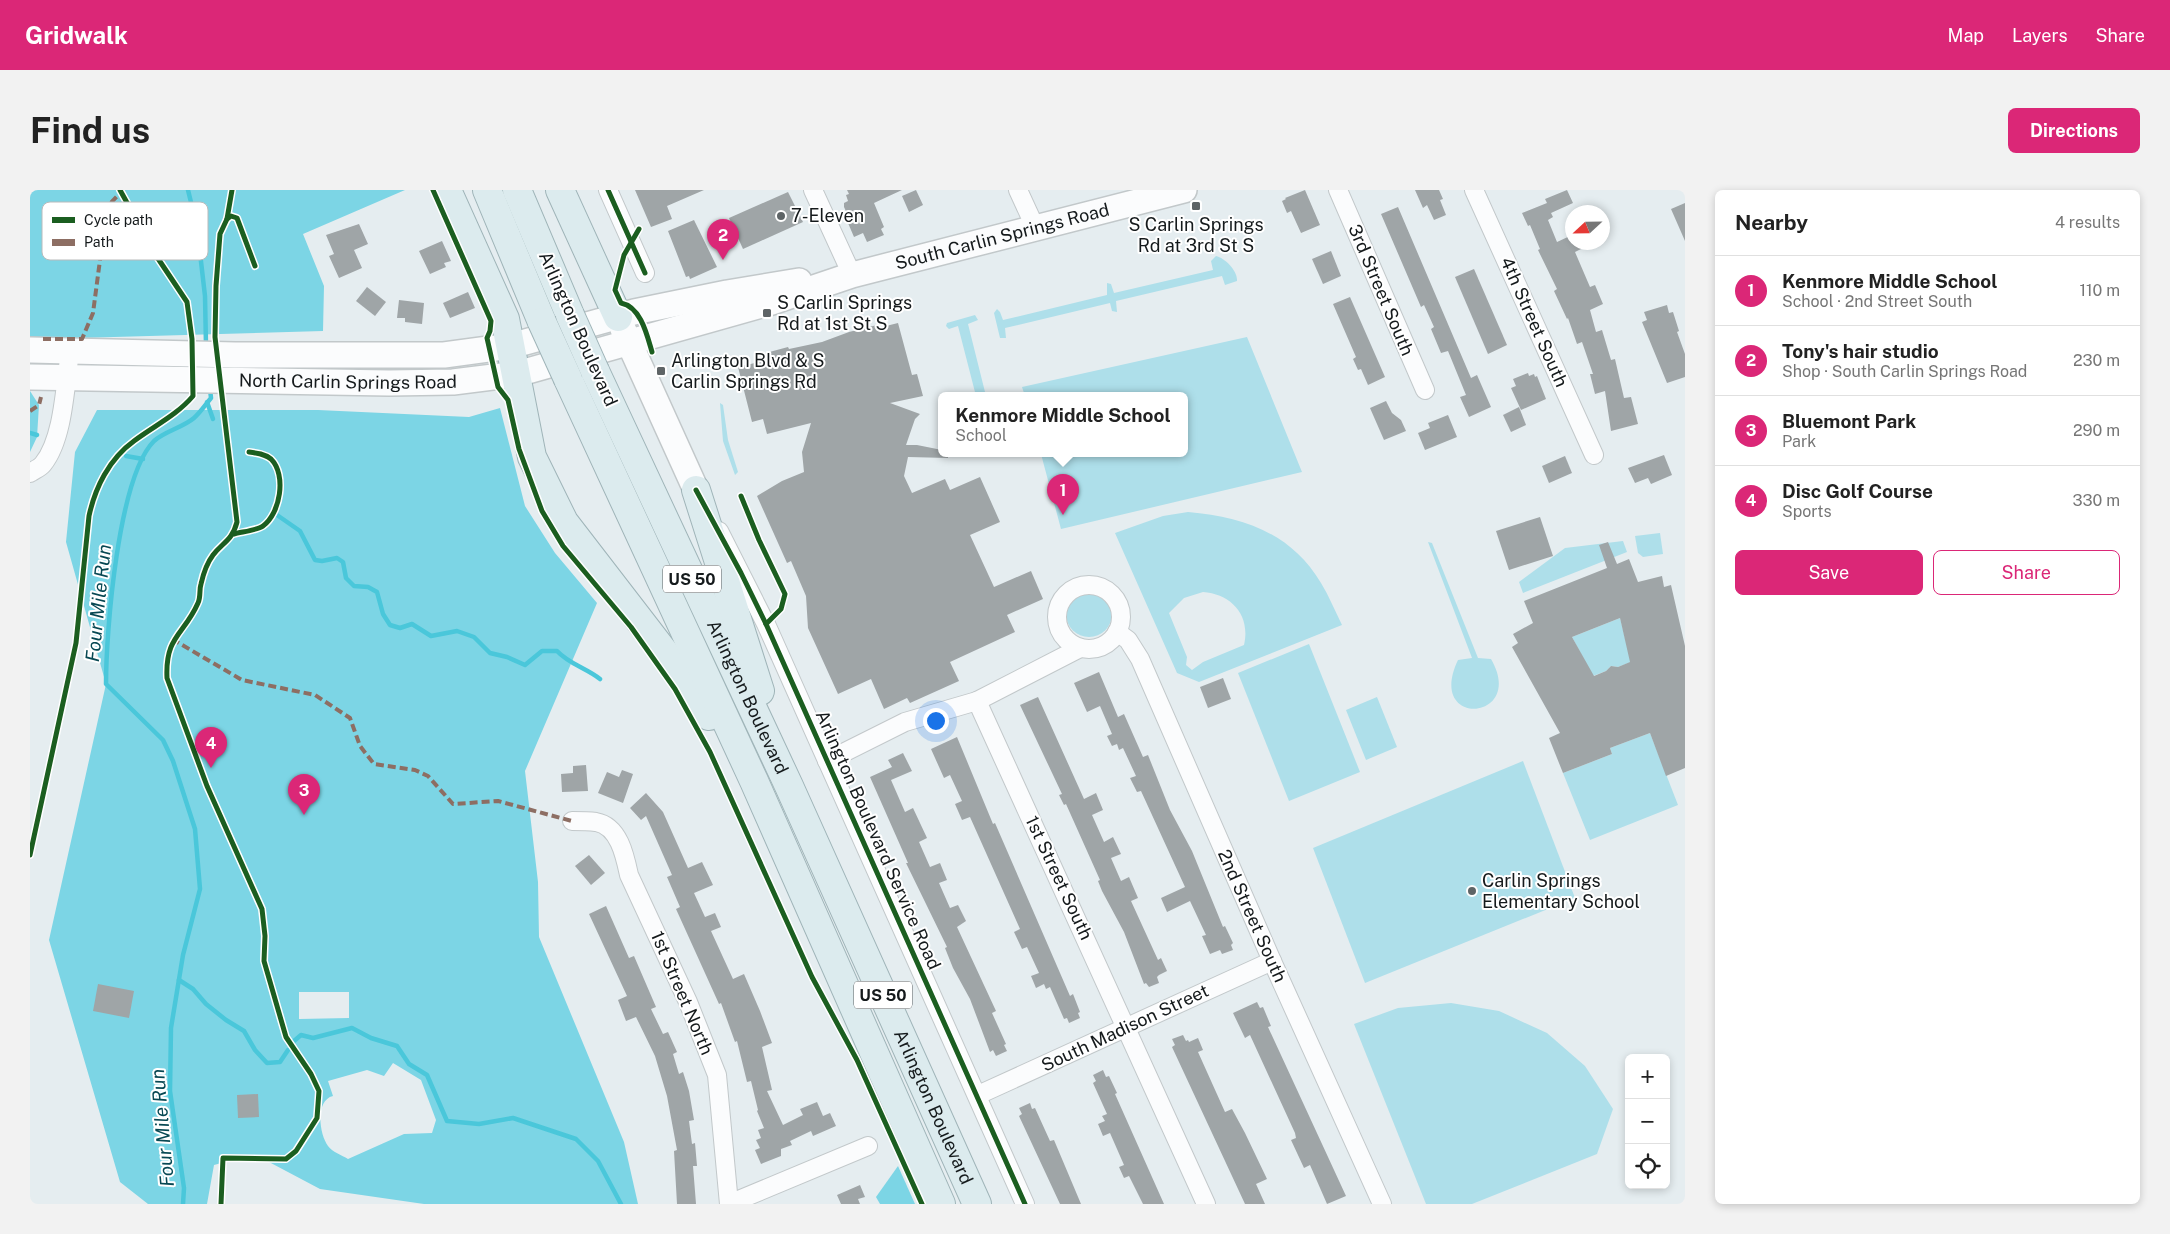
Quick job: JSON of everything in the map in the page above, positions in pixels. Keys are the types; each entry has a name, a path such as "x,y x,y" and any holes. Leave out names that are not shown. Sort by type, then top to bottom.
{"highway":[{"path":"447,190 505,319 532,457 564,522 678,670 754,781"},
{"name":"Arlington Boulevard","path":"487,190 542,322 754,781 940,1204"},
{"name":"Arlington Boulevard","path":"518,190 595,371 789,786 977,1204"},
{"path":"560,190 618,317"},
{"path":"696,490 727,582 789,786"}],"main road":[{"name":"South Carlin Springs Road","path":"629,342 772,302 852,275 1184,190"},
{"name":"South Carlin Springs Road","path":"618,317 727,292 852,275"},
{"path":"699,322 727,292"},
{"name":"North Carlin Springs Road","path":"30,350 235,355 444,355 511,346 618,317"},
{"name":"Arlington Boulevard Service Road","path":"618,317 696,490"},
{"name":"North Carlin Springs Road","path":"30,377 184,381 453,382 517,374 629,342"}],"street":[{"path":"608,190 645,273"},
{"path":"813,190 852,275"},
{"path":"1018,190 1035,227"},
{"name":"3rd Street South","path":"1338,190 1425,390"},
{"name":"4th Street South","path":"1474,190 1594,455"},
{"path":"30,472 42,465 52,446 60,422 70,352"},
{"name":"Arlington Boulevard Service Road","path":"696,490 742,573 766,624 1025,1204"},
{"path":"1079,586 1098,586 1113,596 1120,614 1120,626 1117,632 1108,644 1097,649 1080,648 1069,643 1061,633 1057,622 1058,610 1062,600 1069,592 1079,586"},
{"name":"2nd Street South","path":"1117,632 1128,640 1140,660 1272,961 1382,1204"},
{"path":"827,761 905,722 978,701 1080,648"},
{"name":"1st Street South","path":"978,701 1206,1204"},
{"name":"1st Street North","path":"572,821 597,822 612,830 625,853 629,875 688,1002 717,1075 729,1204"},
{"name":"South Madison Street","path":"978,1096 1126,1026 1272,961"},
{"path":"729,1204 868,1146"}],"shaded area":[{"path":"30,190 405,190 303,234 324,286 323,331 43,339 30,337"},
{"path":"1216,256 1223,259 1230,266 1237,277 1237,281 1225,285 1222,276 1116,301 1117,312 1112,311 1110,303 1005,328 1006,338 1000,338 994,313 997,309 1003,320 1107,295 1107,283 1111,284 1114,293 1213,270 1211,261"},
{"path":"975,315 978,320 968,324 985,392 975,392 958,326 949,329 946,326 947,323"},
{"path":"1247,337 1302,472 1061,529 1042,457 1188,457 1188,392 1024,392 1022,387"},
{"path":"30,391 39,405 37,437 30,452"},
{"path":"720,403 723,405 728,440 738,472 735,475 723,441"},
{"path":"500,408 525,506 555,553 597,603 525,771 538,882 539,937 624,1142 638,1204 424,1204 320,1189 269,1162 229,1161 214,1165 207,1204 148,1204 120,1182 49,940 106,684 66,542 75,452 97,410 318,410 469,417","holes":["299,992 349,992 349,1018 299,1019","393,1063 421,1080 436,1120 432,1133 404,1134 348,1159 332,1150 322,1134 320,1118 323,1104 333,1096 328,1081 367,1070 384,1076"]},
{"path":"1188,512 1209,514 1247,523 1280,540 1309,566 1324,588 1342,625 1199,682 1177,673 1115,533 1163,516","holes":["1203,592 1222,597 1237,608 1244,624 1244,645 1203,662 1192,670 1186,665 1187,657 1169,613 1184,598"]},
{"path":"1660,533 1663,554 1643,557 1638,553 1635,536"},
{"path":"1623,541 1627,552 1523,593 1519,582 1565,548"},
{"path":"1428,542 1432,543 1478,658 1491,659 1499,680 1496,695 1488,705 1476,709 1463,706 1454,698 1451,682 1458,660 1472,658"},
{"path":"1084,591 1094,591 1106,597 1111,605 1111,623 1106,631 1098,636 1084,637 1076,634 1069,627 1066,619 1066,609 1069,601 1076,594"},
{"path":"1620,618 1631,662 1618,667 1611,666 1606,671 1593,676 1572,637"},
{"path":"1309,644 1360,772 1289,801 1238,673"},
{"path":"1377,697 1397,747 1366,760 1346,710"},
{"path":"1650,733 1678,805 1590,840 1563,773 1612,754 1610,748"},
{"path":"1523,761 1575,898 1365,983 1313,848"},
{"path":"1451,1003 1499,1011 1547,1033 1585,1066 1613,1109 1597,1154 1472,1204 1426,1204 1354,1024 1398,1008"},
{"path":"898,1166 915,1204 880,1204 876,1197"}],"building":[{"path":"635,190 704,190 667,206 672,219 651,227"},
{"path":"847,190 902,190 874,203 884,227 881,229 884,235 867,242 863,233 854,237 848,223 851,222 844,207 844,203 848,201 846,195 849,194"},
{"path":"916,190 923,205 909,212 902,196"},
{"path":"1305,190 1320,225 1301,233 1291,211 1287,213 1282,201"},
{"path":"1415,190 1439,190 1443,199 1440,200 1446,215 1434,220 1427,205 1423,208"},
{"path":"1567,190 1573,203 1551,213 1553,217 1548,220 1557,242 1565,238 1565,250 1579,250 1575,252 1590,287 1595,285 1603,304 1590,310 1596,332 1602,330 1611,360 1615,359 1624,398 1631,397 1638,424 1611,431 1605,391 1595,394 1590,374 1593,374 1582,342 1577,344 1568,318 1554,291 1557,289 1538,250 1540,249 1530,225 1528,226 1522,213 1547,203 1545,199"},
{"path":"788,192 803,222 743,249 729,218"},
{"path":"1685,203 1685,241 1671,209"},
{"path":"1398,207 1471,378 1477,375 1491,407 1469,417 1460,397 1466,395 1448,351 1441,353 1431,329 1434,327 1424,305 1421,307 1381,214"},
{"path":"694,220 717,267 690,279 689,276 686,277 668,231"},
{"path":"359,224 368,244 354,250 362,268 339,278 329,256 334,254 326,235"},
{"path":"442,241 451,261 444,263 446,267 430,274 419,251"},
{"path":"1331,251 1341,276 1323,284 1312,259"},
{"path":"1474,269 1507,345 1488,354 1455,277"},
{"path":"367,287 386,302 375,316 356,301"},
{"path":"468,292 475,308 450,318 443,303"},
{"path":"1350,297 1385,377 1368,385 1361,369 1358,370 1353,359 1356,357 1333,304"},
{"path":"399,300 424,303 422,324 405,322 405,318 397,318"},
{"path":"1667,305 1669,313 1673,312 1679,331 1677,332 1685,354 1685,377 1667,383 1642,322 1647,320 1644,312"},
{"path":"898,323 912,375 917,374 923,396 890,403 920,414 915,419 906,445 938,449 938,457 948,457 948,458 908,457 904,476 912,493 945,479 950,490 980,477 1000,522 970,535 994,587 1031,571 1043,599 1007,615 1015,632 950,662 959,681 910,703 907,698 884,709 871,679 838,694 808,628 806,596 791,561 787,563 757,496 782,481 804,472 802,452 811,423 767,434 763,419 752,422 738,367 759,362 758,355 788,347 789,349 822,342 849,332 877,325 878,328"},
{"path":"1528,373 1529,376 1534,374 1535,377 1537,376 1546,399 1521,410 1511,388 1516,386 1513,379"},
{"path":"1386,401 1392,413 1401,420 1406,431 1384,440 1370,408"},
{"path":"1519,407 1526,425 1511,432 1503,415"},
{"path":"1448,415 1457,437 1425,450 1418,433 1430,428 1428,423"},
{"path":"1664,455 1672,475 1651,484 1648,478 1635,483 1628,468"},
{"path":"1565,456 1572,473 1549,483 1542,466"},
{"path":"1540,517 1553,556 1509,570 1496,531"},
{"path":"1608,542 1617,564 1629,559 1638,582 1662,576 1664,587 1671,585 1685,646 1685,768 1666,776 1650,733 1610,748 1612,754 1563,773 1549,738 1560,733 1512,647 1518,643 1513,634 1533,623 1524,601 1607,568 1599,545","holes":["1620,618 1630,662 1618,667 1611,666 1606,671 1594,676 1572,637"]},
{"path":"1099,672 1118,717 1124,714 1143,757 1148,755 1170,810 1192,851 1223,927 1225,926 1233,943 1231,945 1233,950 1222,954 1220,950 1210,954 1202,936 1206,935 1190,901 1167,912 1161,898 1185,887 1141,791 1137,792 1130,778 1136,776 1123,748 1119,750 1117,744 1112,746 1107,736 1112,734 1100,706 1087,712 1074,683"},
{"path":"1223,678 1231,699 1208,708 1200,687"},
{"path":"1038,697 1084,799 1096,793 1103,810 1092,815 1104,842 1113,837 1121,854 1111,858 1121,881 1129,877 1138,898 1131,901 1158,960 1161,958 1167,971 1157,977 1159,983 1149,987 1146,983 1144,984 1124,932 1102,891 1098,881 1100,880 1066,804 1064,805 1059,795 1062,794 1020,705"},
{"path":"957,737 993,824 995,823 1070,996 1073,994 1080,1012 1078,1013 1080,1018 1069,1023 1067,1018 1064,1019 1050,987 1046,989 1044,984 1036,988 1031,976 1039,973 1027,947 1022,949 1014,932 1020,929 970,817 962,820 955,804 962,801 950,775 944,778 931,749"},
{"path":"903,753 912,771 891,780 905,812 913,808 927,838 919,842 930,867 940,863 947,880 939,883 950,908 958,905 966,921 957,927 996,1011 992,1013 1006,1044 1004,1045 1007,1051 996,1056 993,1050 990,1052 970,999 953,968 945,948 947,947 906,863 908,863 870,777 892,767 888,760"},
{"path":"586,765 588,791 562,792 561,774 573,773 573,766"},
{"path":"622,770 633,774 623,803 598,793 607,772 619,777"},
{"path":"646,793 663,812 688,868 702,862 713,885 694,893 705,917 715,913 721,927 711,931 733,979 744,974 760,1011 772,1043 762,1047 772,1090 767,1091 783,1125 803,1115 800,1109 817,1102 823,1116 830,1113 836,1126 813,1136 811,1131 790,1141 792,1145 781,1149 781,1156 761,1164 755,1150 760,1148 756,1140 761,1138 758,1130 764,1128 757,1111 751,1081 747,1082 737,1041 735,1042 721,1003 719,1004 676,909 680,907 667,877 672,875 646,816 641,820 630,808"},
{"path":"589,855 605,873 591,885 575,866"},
{"path":"606,906 629,958 634,956 656,1007 651,1009 663,1034 668,1032 677,1052 673,1054 679,1074 683,1072 689,1091 694,1120 689,1121 692,1144 695,1143 697,1166 693,1166 696,1204 677,1204 674,1151 677,1150 667,1096 655,1056 636,1017 626,1021 618,1000 627,996 589,914"},
{"path":"98,984 134,991 129,1018 93,1011"},
{"path":"1257,1002 1260,1008 1263,1007 1271,1026 1268,1027 1346,1196 1327,1204 1310,1165 1304,1168 1291,1140 1296,1138 1295,1133 1250,1035 1245,1038 1233,1013"},
{"path":"1183,1035 1186,1041 1188,1040 1189,1042 1198,1038 1203,1050 1198,1052 1225,1112 1232,1109 1245,1133 1267,1179 1256,1184 1265,1204 1245,1204 1172,1047 1175,1045 1172,1039"},
{"path":"1103,1070 1106,1077 1109,1076 1117,1093 1115,1094 1164,1204 1143,1204 1129,1176 1124,1178 1119,1167 1124,1165 1110,1133 1103,1136 1098,1124 1105,1121 1102,1116 1107,1114 1093,1083 1096,1081 1093,1075"},
{"path":"258,1094 259,1117 238,1118 237,1095"},
{"path":"1030,1103 1032,1109 1035,1108 1050,1141 1054,1140 1081,1204 1060,1204 1019,1116 1022,1114 1019,1108"},
{"path":"860,1185 865,1197 858,1199 860,1204 841,1204 837,1195"}],"waterway":[{"name":"Four Mile Run","path":"188,190 191,202"},
{"name":"Four Mile Run","path":"201,260 205,296 206,346"},
{"name":"Four Mile Run","path":"183,1204 184,1188 170,1091 171,1028 183,955 200,889 195,829 173,761 163,740 106,684 108,629 116,557 131,487 142,460 154,441 196,416 211,398 210,389"},
{"path":"207,402 213,419"},
{"path":"30,433 37,435"},
{"path":"126,456 143,459"},
{"path":"277,515 300,531 315,560 322,561 337,558 343,562 346,578 354,586 368,587 377,592 383,614 390,625 400,628 412,624 431,636 457,631 474,637 490,653 507,657 525,665 542,651 557,651 600,679"},
{"path":"179,980 193,989 206,1004 226,1020 244,1031 255,1050 267,1063 280,1062 288,1050"},
{"path":"294,1041 301,1035 313,1038 352,1028 371,1038 397,1046 409,1064 427,1075 447,1121 479,1124 513,1118 576,1139 598,1161 621,1204"}],"marked path":[{"path":"112,202 121,192"},
{"path":"43,339 82,339 93,313 100,260"},
{"path":"30,411 39,405 41,397"},
{"path":"172,639 242,680 315,695 350,718 360,746 374,764 415,770 428,776 453,804 498,801 572,821"}],"cycle path":[{"path":"120,190 127,202"},
{"path":"221,1204 223,1158 286,1159 296,1151 317,1118 319,1091 311,1074 286,1037 264,961 265,936 262,909 207,786 167,678 167,664 172,644 193,614 198,603 200,586 207,565 213,555 230,537 237,522 215,337 220,234 227,219 232,190"},
{"path":"433,190 491,321 487,338 498,387 508,400 519,449 542,511 563,546 631,627 675,689 710,752 812,977 857,1060 922,1204"},
{"path":"608,190 645,273"},
{"path":"227,219 231,216 237,218 255,266"},
{"path":"639,229 624,255 615,290 621,303 634,310 638,316 652,352"},
{"path":"30,855 76,643 89,516 95,495 104,475 117,456 125,448 173,415 193,396 192,339 187,302 159,260"},
{"path":"234,534 263,526 274,513 279,494 280,484 276,466 271,459 264,455 249,452"},
{"path":"696,490 766,624 1025,1204"},
{"path":"741,496 759,540 785,594 781,609 766,624"}],"place":[{"name":"S Carlin Springs Rd at 3rd St S","path":"1196,206"},
{"name":"7-Eleven","path":"781,216"},
{"name":"Tony's hair studio","path":"723,260"},
{"name":"S Carlin Springs Rd at 1st St S","path":"767,313"},
{"name":"Arlington Blvd & S Carlin Springs Rd","path":"661,371"},
{"name":"Kenmore Middle School","path":"1063,515"},
{"name":"Disc Golf Course","path":"211,768"},
{"name":"Bluemont Park","path":"304,815"},
{"name":"Carlin Springs Elementary School","path":"1472,891"}]}
